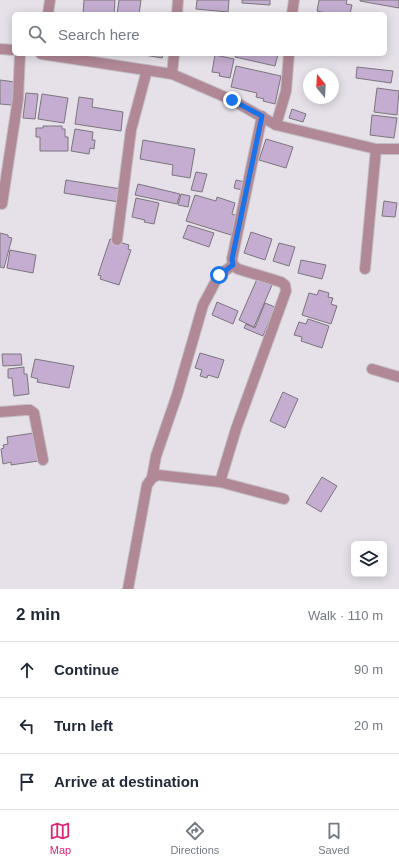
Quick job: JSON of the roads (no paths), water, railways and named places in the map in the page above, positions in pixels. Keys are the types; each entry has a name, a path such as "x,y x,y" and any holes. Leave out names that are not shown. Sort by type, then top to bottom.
{"street":[{"path":"48,12 50,0"},
{"path":"177,12 178,0"},
{"path":"292,12 294,0"},
{"path":"0,49 12,50"},
{"path":"2,204 18,99 20,56"},
{"path":"55,56 172,74 232,100 276,125 376,149 399,149"},
{"path":"172,74 174,56"},
{"path":"276,125 286,91 289,56"},
{"path":"117,240 131,130 147,70"},
{"path":"220,482 236,429 286,291 285,285 281,282 238,268 233,265 232,259 262,116"},
{"path":"365,269 376,149"},
{"path":"128,589 147,485 152,478 156,456 177,395 203,305 219,275 233,265"},
{"path":"372,369 399,377"},
{"path":"0,412 30,410 34,413 42,460"},
{"path":"152,478 158,475 220,482 284,499"}]}
